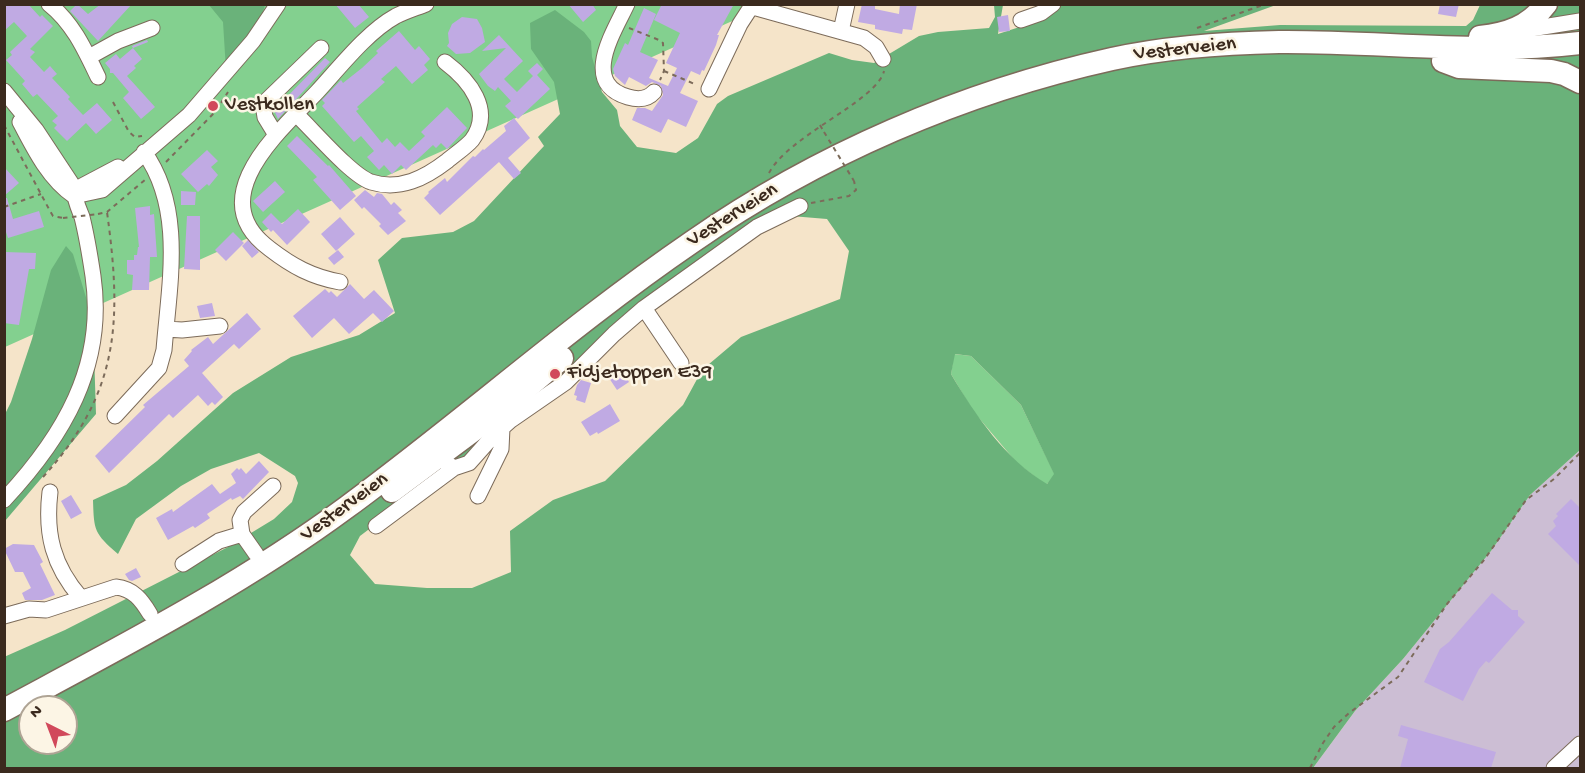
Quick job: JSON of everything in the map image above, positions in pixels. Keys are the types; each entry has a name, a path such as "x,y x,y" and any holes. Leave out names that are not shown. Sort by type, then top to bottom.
{"highway":[{"path":"1354,44 1392,36 1471,38 1505,33 1528,23 1546,4"},
{"name":"Vesterveien","path":"4,710 160,625 294,545 347,507 441,456 613,300 692,241 765,195 852,148 1016,86 1111,60 1212,44 1281,42 1487,48 1581,42"},
{"name":"Vesterveien","path":"57,695 168,635 354,518 498,412 630,302 699,250 762,210 891,144 1011,100 1145,67 1225,57 1296,55 1443,61 1518,61 1581,55"},
{"path":"1443,61 1460,67 1551,71 1581,82"},
{"path":"4,724 18,716"}],"street":[{"path":"49,4 66,20 89,57 98,77"},
{"path":"74,196 102,190 169,133 202,101 253,41 278,4"},
{"path":"340,282 294,267 265,245 248,224 243,203 246,181 252,167 276,135 378,29 397,16 426,4"},
{"path":"627,4 607,48 603,67 607,82 617,92 635,99 649,97 654,92"},
{"path":"841,31 847,4"},
{"path":"1021,20 1041,13 1053,4"},
{"path":"705,87 740,24 753,6 864,38 871,43 883,59"},
{"path":"1505,33 1581,21"},
{"path":"89,57 118,41 152,28"},
{"path":"276,135 265,117 263,104 321,48"},
{"path":"296,114 363,178 385,184 414,182 429,174 464,148 471,141 478,127 479,106 471,87 463,76 446,62"},
{"path":"1551,71 1581,73"},
{"path":"4,92 43,163 62,188 74,196 87,240 95,301 95,322 79,393 51,443 4,500"},
{"path":"115,416 159,368 164,350 171,241 169,207 159,177 144,152"},
{"path":"376,526 441,456 469,463 502,428 566,382 644,308 757,227 800,206"},
{"path":"644,308 681,363"},
{"path":"166,329 182,330 220,326"},
{"path":"478,496 501,449 502,428"},
{"path":"256,554 242,534 240,520 244,512 273,486"},
{"path":"50,492 50,531 53,552 60,568 81,598"},
{"path":"183,564 219,542 242,534"},
{"path":"4,616 29,609 46,610 108,588 124,588 140,598 150,614"},
{"path":"1554,768 1581,744"}],"path":[{"path":"618,23 663,43 664,71 654,92"},
{"path":"770,178 769,174 774,164 796,144 876,86 884,73 883,59"},
{"path":"664,71 705,87"},
{"path":"113,102 132,135 137,137 148,133"},
{"path":"4,125 53,216 63,218 107,212"},
{"path":"800,206 849,196 856,190 854,181 820,126"},
{"path":"4,207 41,194"},
{"path":"1310,768 1334,727 1398,677 1447,604 1484,560 1526,500 1554,479 1581,453"}],"shaded area":[{"path":"1580,450 1580,768 1313,768 1355,711 1403,659 1491,551 1530,495"}],"green space":[{"path":"5,4 768,5 5,347"},
{"path":"1054,4 1276,5 1204,31 1280,25 1466,26 1473,20 1480,5 1580,5 1580,450 1530,495 1491,551 1403,659 1355,711 1313,768 5,768 4,657 65,630 228,547 274,519 292,502 298,483 295,476 259,453 211,469 181,486 136,519 118,554 97,531 93,500 126,485 157,461 233,393 291,357 359,335 395,313 378,260 402,238 453,232 474,221 544,146 538,137 560,114 554,82 531,49 530,23 555,10 584,32 591,41 592,57 602,92 617,110 620,126 637,147 676,153 698,138 717,104 728,96 829,53 852,60 874,63 919,36 938,32 989,28 995,17 994,5 1003,5 998,34 1035,22","holes":["791,216 827,219 849,251 840,299 741,337 702,370 683,405 605,481 553,500 510,531 511,572 472,588 427,588 375,584 350,555 360,536 471,452 729,249","955,354 971,356 1021,405 1054,474 1047,484 1018,462 981,421 951,374"]},
{"path":"209,5 265,5 257,32 226,70 223,22"},
{"path":"66,246 73,254 93,321 96,414 5,521 5,414 32,339 51,270"},
{"path":"954,354 971,356 1021,405 1055,475 1046,485 1017,463 973,411 951,374"}],"building":[{"path":"4,4 28,4 40,17 42,15 53,26 30,49 35,52 30,57 44,72 50,66 57,74 52,78 83,115 97,103 112,120 96,134 86,123 67,141 54,128 57,125 52,121 58,116 37,94 33,97 22,84 25,81 6,60 12,55 10,52 27,36 14,22 4,31"},
{"path":"77,4 88,14 101,4 132,4 98,41 70,11"},
{"path":"335,4 358,4 369,17 355,28"},
{"path":"568,4 592,4 596,10 583,22"},
{"path":"662,4 734,4 717,35 719,35 716,45 704,71 702,70 700,75 691,71 680,93 698,101 686,127 668,119 661,133 632,120 637,108 652,111 663,95 661,86 652,82 646,86 629,77 625,85 615,76 613,69 625,43 628,45 644,8 656,14 640,52 658,60 649,78 668,86 677,68 666,63 680,33 654,20"},
{"path":"862,4 899,14 900,4 917,4 912,30 903,29 902,34 875,29 875,25 858,22"},
{"path":"1440,4 1459,4 1456,17 1438,14"},
{"path":"1008,15 1010,31 999,32 997,17"},
{"path":"462,17 477,19 485,42 470,53 456,54 447,46 448,33 452,24"},
{"path":"399,31 415,50 419,46 430,59 424,65 428,70 412,84 396,66 381,79 385,82 357,107 359,109 356,111 382,143 387,138 395,147 400,142 409,151 425,136 421,132 447,107 467,128 447,149 441,143 436,148 433,145 406,170 401,165 392,174 384,165 379,170 367,157 374,151 361,136 354,142 322,106 325,103 322,100 341,80 343,83 362,68 378,53 376,51"},
{"path":"499,35 523,61 504,79 517,92 533,76 528,71 537,63 543,69 537,75 550,89 518,119 505,106 511,101 498,87 495,91 488,86 479,74 506,48 482,51"},
{"path":"147,40 148,42 133,48 132,46"},
{"path":"133,48 142,59 127,76 155,107 141,119 123,98 129,92 113,73 110,73 105,63 116,54 120,59"},
{"path":"325,58 330,62 278,119 274,110"},
{"path":"514,118 530,138 508,158 521,173 514,179 499,162 440,215 424,198 428,192 445,178 447,182 473,156 475,157 506,131 504,126"},
{"path":"297,136 329,165 356,196 340,210 313,180 317,177 287,146"},
{"path":"207,150 218,161 211,167 218,175 209,186 207,184 198,192 181,174"},
{"path":"4,167 19,183 4,196"},
{"path":"275,181 285,192 263,212 253,201"},
{"path":"365,190 374,197 377,193 382,194 391,205 394,202 402,210 398,213 406,221 388,235 379,226 381,224 354,200"},
{"path":"181,191 196,192 195,205 181,205"},
{"path":"4,198 7,198 13,219 39,211 44,227 8,238 4,226"},
{"path":"150,206 150,215 154,214 157,257 150,257 149,290 132,290 133,275 127,274 127,260 134,260 139,247 135,208"},
{"path":"298,209 310,222 287,245 262,222 271,213 282,224"},
{"path":"187,216 200,216 200,270 184,269"},
{"path":"340,217 355,234 336,251 321,234"},
{"path":"233,232 244,243 226,261 215,250"},
{"path":"248,240 259,252 252,258 242,246"},
{"path":"338,250 344,257 334,265 328,258"},
{"path":"4,252 36,253 35,269 29,269 19,325 4,323"},
{"path":"350,284 364,299 374,290 394,311 382,322 373,313 349,334 334,318 312,338 293,316 325,289 337,297"},
{"path":"212,303 215,316 200,318 197,306"},
{"path":"247,313 261,329 239,349 234,344 202,373 223,397 215,405 212,402 208,406 198,395 173,418 169,414 109,473 95,456 145,407 143,405 189,366 184,360 191,350 208,337 213,344"},
{"path":"622,370 629,382 617,390 609,378"},
{"path":"581,380 591,383 585,403 576,400 577,396 574,395"},
{"path":"610,404 620,421 590,436 581,422"},
{"path":"259,461 269,472 243,499 240,496 232,500 231,498 207,514 210,518 195,528 193,526 168,540 156,518 172,509 173,512 212,484 220,494 236,483 231,474 237,468 239,470 241,468 246,474"},
{"path":"71,495 82,513 71,519 61,501"},
{"path":"1571,499 1581,509 1581,567 1548,534 1556,526 1553,521 1558,516 1556,514"},
{"path":"13,544 34,545 43,562 40,564 55,595 42,600 25,600 22,593 31,588 23,572 15,572 4,549"},
{"path":"136,568 141,577 129,580 125,574"},
{"path":"1492,593 1512,610 1518,610 1518,616 1525,622 1489,663 1486,661 1479,669 1463,701 1424,682 1440,649 1449,642"},
{"path":"1401,725 1496,752 1491,768 1400,768 1408,739 1398,736"}],"place":[{"name":"Vestkollen","path":"213,106"},
{"name":"Fidjetoppen E39","path":"555,374"}]}
